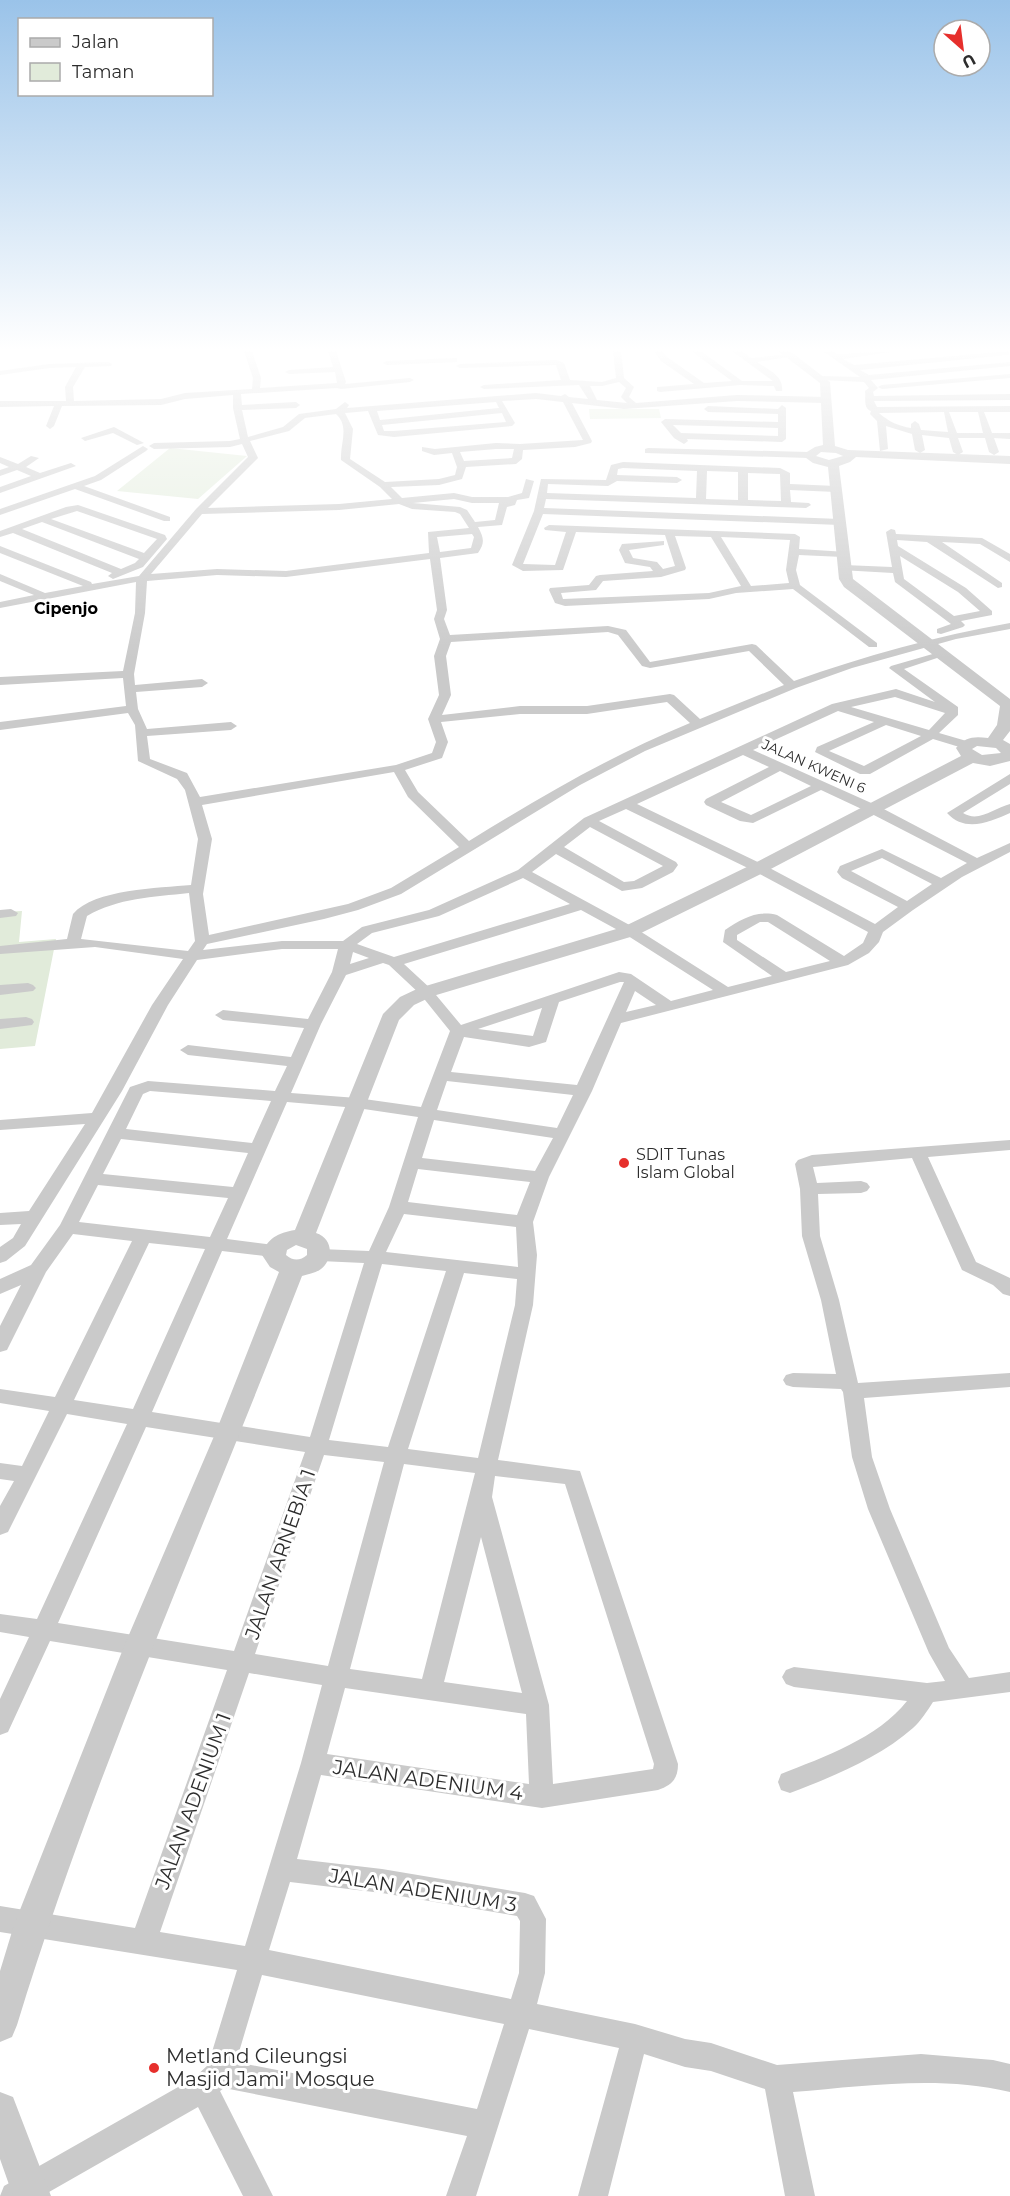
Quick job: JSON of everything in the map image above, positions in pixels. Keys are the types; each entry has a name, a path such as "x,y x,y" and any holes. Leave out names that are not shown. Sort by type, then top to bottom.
{"street":[{"path":"3,453 19,467 39,476"},
{"path":"0,512 109,472 133,453"},
{"path":"202,941 197,888 205,839 191,790 182,776 144,761 141,725 132,709 128,674 140,613 142,578 199,511 253,458 252,453"},
{"path":"0,605 142,578 217,572 285,574 474,551 478,546 479,537 461,510 412,506 398,500 383,485 346,460 346,453"},
{"path":"383,485 439,482 459,477 461,464 456,453"},
{"path":"461,464 513,462 517,459 516,453"},
{"path":"756,453 808,455 821,462 831,456"},
{"path":"831,456 842,462 849,455 958,457 1010,462"},
{"path":"831,456 846,579 849,584 1007,704 1010,711 1008,729 993,741"},
{"path":"0,473 19,467 34,458"},
{"path":"0,490 71,465"},
{"path":"572,529 559,568 519,566 517,563 539,511 544,481 612,482 617,466 783,472 786,504"},
{"path":"701,502 702,468"},
{"path":"742,470 743,503"},
{"path":"613,478 677,480"},
{"path":"658,500 662,480"},
{"path":"194,802 398,768 438,754 442,742 434,718 446,695 440,656 446,639 439,619 442,610 432,534 499,522 502,505 512,503 513,497 526,496 529,481"},
{"path":"76,486 167,519"},
{"path":"785,487 836,489"},
{"path":"199,511 339,507 454,496 472,500 512,500"},
{"path":"542,496 806,505"},
{"path":"0,534 69,509 83,509 161,537 162,540 139,565 123,573 87,584 0,601"},
{"path":"539,511 840,522"},
{"path":"43,519 147,558"},
{"path":"549,528 795,537 791,570 795,586 873,645"},
{"path":"14,529 123,573"},
{"path":"669,532 682,567 661,574 605,577 598,579 592,588 554,591 559,601 565,603 709,596 748,589 795,586"},
{"path":"714,534 748,589"},
{"path":"892,538 982,541 1010,559"},
{"path":"0,1257 19,1242 97,1118 143,1033 202,941 353,908 396,891 574,782 641,748 792,686 959,626 899,580 892,538"},
{"path":"892,538 962,590 988,614 952,620"},
{"path":"930,539 998,585"},
{"path":"660,543 626,546 624,550 626,559 629,561 653,564 661,574"},
{"path":"0,549 87,584"},
{"path":"794,552 896,570"},
{"path":"0,577 40,594"},
{"path":"962,590 1010,584"},
{"path":"446,639 571,626 608,629 621,632 646,664 650,665 752,647 792,686"},
{"path":"925,640 1010,626"},
{"path":"943,654 895,668 953,709 954,712"},
{"path":"0,681 128,674"},
{"path":"129,689 202,683"},
{"path":"1,1719 45,1630 313,1024 340,972 347,945 362,932 434,913 523,873 589,821 836,706 896,693 954,712"},
{"path":"434,718 520,710 587,710 670,699 698,724"},
{"path":"303,1237 390,1018 407,1001 426,992 630,931 873,809 969,751 977,741 993,741 1006,748 1009,756 993,761 969,751 931,735 836,706"},
{"path":"0,726 132,709"},
{"path":"883,722 821,750 821,752 864,771 931,735 954,712"},
{"path":"142,733 231,726"},
{"name":"JALAN KWENI 6","path":"743,750 873,809 975,862"},
{"path":"780,766 711,802 745,818 753,819 822,785"},
{"path":"398,768 413,794 467,847"},
{"path":"1010,778 954,813 964,821 973,822 1010,808"},
{"path":"627,804 759,868 876,930"},
{"path":"555,848 622,887 629,888 668,870 671,865 589,821"},
{"path":"615,1020 843,962 869,947 874,941 876,930 908,907 975,862 1010,847"},
{"path":"908,907 847,875 844,872 845,869 882,853 942,884"},
{"path":"523,873 630,931 726,992"},
{"path":"73,943 80,914 90,908 113,899 197,888"},
{"path":"340,972 584,905"},
{"path":"784,977 730,942 729,933 756,918 764,916 772,918 843,962"},
{"path":"0,950 73,943 110,945 191,956 282,945 347,945 389,960 426,992 458,1030 535,1042 540,1039 552,1001"},
{"path":"0,958 35,955"},
{"path":"458,1030 552,1001 619,977 626,977 668,1006"},
{"path":"430,1691 481,1498 524,1305 528,1255 525,1222 540,1177 584,1091 632,981"},
{"path":"0,990 28,988"},
{"path":"223,1015 313,1024"},
{"path":"0,1024 26,1022"},
{"name":"JALAN ARNEBIA 1","path":"243,1661 317,1446 375,1257 398,1208 458,1030"},
{"path":"188,1050 296,1062"},
{"path":"442,1076 584,1091"},
{"path":"0,1345 38,1270 68,1227 136,1091 148,1086 357,1103 563,1134"},
{"path":"0,1125 97,1118"},
{"path":"115,1133 258,1149"},
{"path":"963,1689 940,1653 879,1509 862,1456 850,1386 830,1300 811,1236 809,1189 804,1164 812,1161 917,1151 1010,1145"},
{"path":"917,1151 969,1266 1000,1280 1010,1289"},
{"path":"414,1162 540,1177"},
{"path":"93,1179 239,1193"},
{"path":"809,1189 861,1187"},
{"path":"398,1208 525,1222"},
{"path":"0,1219 34,1217"},
{"path":"68,1227 216,1245 310,1265 320,1255 375,1257 525,1274"},
{"path":"0,1526 28,1475 143,1236"},
{"path":"0,2025 31,1924 139,1644 228,1434 284,1260 285,1240 303,1237 317,1243 320,1255"},
{"path":"258,2196 212,2081 282,1869 313,1764 334,1677 396,1454 457,1267"},
{"path":"0,1287 38,1270"},
{"path":"793,1380 850,1386 1010,1380"},
{"path":"0,1396 140,1417 228,1434 487,1465"},
{"name":"JALAN ADENIUM 4","path":"313,1764 542,1797 658,1779 666,1773 666,1764 575,1480 570,1475 487,1465"},
{"path":"0,1471 28,1475"},
{"path":"481,1498 537,1705 542,1797"},
{"path":"0,1623 334,1677 537,1705"},
{"name":"JALAN ADENIUM 1","path":"143,1941 243,1661"},
{"path":"794,1677 927,1693 1010,1682"},
{"path":"790,1782 834,1764 875,1741 905,1721 927,1693"},
{"name":"JALAN ADENIUM 3","path":"282,1869 382,1881 525,1905 533,1919 532,1972 520,2014"},
{"path":"0,1919 253,1960 520,2014 644,2041 685,2053 711,2057 777,2079 921,2068 993,2074 1010,2078"},
{"path":"461,2196 503,2074 520,2014"},
{"path":"593,2196 644,2041"},
{"path":"777,2079 800,2196"},
{"path":"0,2110 25,2193 212,2081 484,2125"}],"green space":[{"path":"163,453 247,456 198,499 117,491"},
{"path":"22,911 19,942 56,939 35,1046 0,1049 0,912"}],"place":[{"name":"SDIT Tunas Islam Global","path":"624,1163"},
{"name":"Metland Cileungsi Masjid Jami' Mosque","path":"154,2068"}],"district":[{"name":"Cipenjo","path":"66,608"}]}
